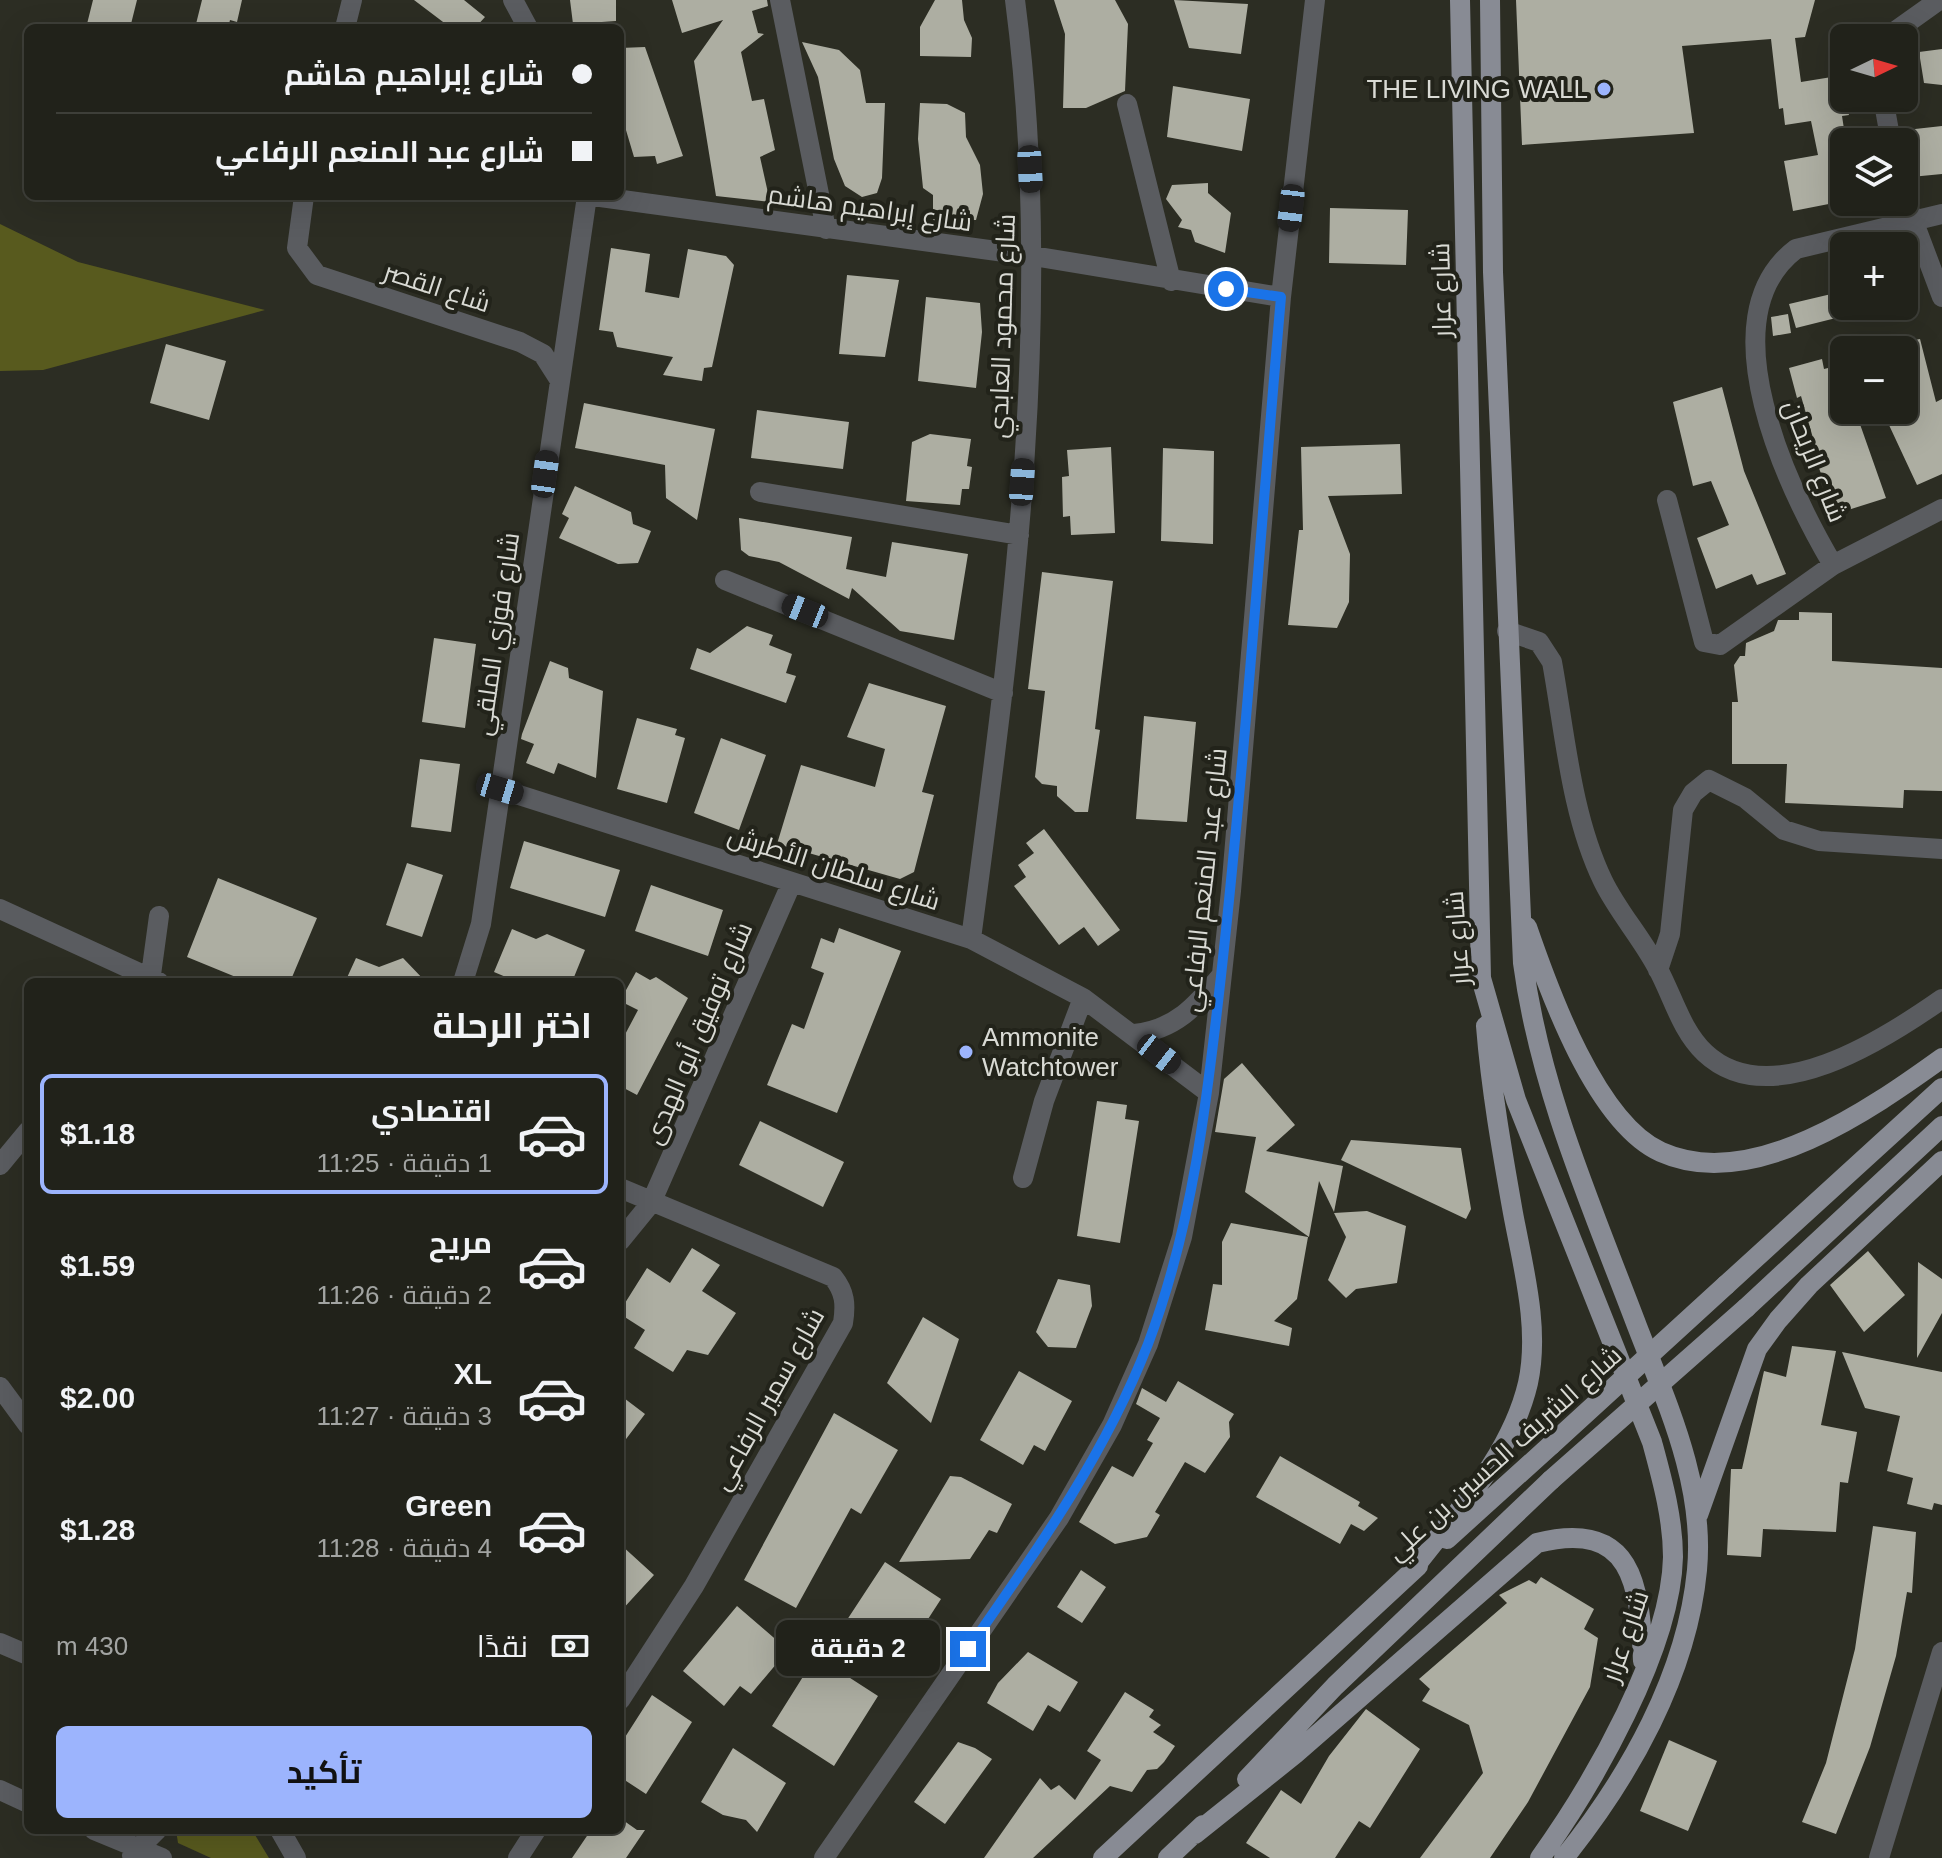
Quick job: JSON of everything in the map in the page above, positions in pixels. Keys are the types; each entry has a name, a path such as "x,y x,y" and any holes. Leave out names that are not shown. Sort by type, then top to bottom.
{"main road":[{"name":"شارع عرار","path":"1460,0 1481,978 1516,1100 1652,1442 1666,1492 1673,1557 1666,1609 1644,1671 1593,1773 1540,1858"},
{"name":"شارع عرار","path":"1490,0 1493,272 1519,904 1528,1001 1554,1104 1673,1418 1692,1482 1697,1519 1698,1568 1693,1599 1671,1679 1634,1755 1564,1858"},
{"path":"1519,904 1565,1031 1605,1098 1635,1131 1660,1152 1709,1165 1778,1152 1905,1087 1942,1058"},
{"path":"1410,1573 1491,1467 1517,1415 1531,1360 1522,1264 1494,1105 1481,978"},
{"name":"شارع الشريف الحسين بن علي","path":"1103,1858 1942,1088"},
{"name":"شارع الشريف الحسين بن علي","path":"1168,1858 1195,1834 1335,1686 1551,1480 1746,1308 1942,1126"},
{"path":"1697,1519 1720,1460 1734,1410 1764,1339 1809,1285 1942,1161"},
{"path":"1195,1834 1295,1754 1537,1543 1581,1536 1599,1540 1617,1554 1630,1574 1641,1618 1644,1671"}],"street":[{"path":"346,24 352,0"},
{"path":"513,0 526,24"},
{"path":"780,0 826,229"},
{"name":"شارع محمود العابدي","path":"971,939 1003,693 1019,535 1033,256 1026,82 1015,0"},
{"name":"شارع عبد المنعم الرفاعي","path":"824,1858 1059,1518 1112,1425 1148,1344 1182,1237 1209,1093 1231,891 1281,297 1315,0"},
{"path":"1908,24 1939,0"},
{"path":"1127,104 1171,281"},
{"name":"شاع القصر","path":"303,200 297,248 317,275 520,342 543,354 559,379"},
{"name":"شارع فوزي الملقي","path":"464,978 481,924 559,379 589,200"},
{"name":"شارع إبراهيم هاشم","path":"619,200 1033,256 1281,297"},
{"name":"شارع الريحان","path":"1833,565 1803,514 1768,425 1759,389 1757,358 1761,299 1777,263 1796,249 1942,214"},
{"path":"1911,216 1942,297"},
{"path":"760,492 1019,535"},
{"path":"1667,500 1700,629 1704,642 1710,646 1728,640 1833,565 1942,509"},
{"path":"725,580 1003,693"},
{"path":"1507,631 1539,642 1552,662 1585,832 1603,881 1658,970 1675,1011 1705,1053 1732,1070 1760,1078 1835,1063 1884,1040 1942,999"},
{"path":"1658,970 1670,934 1683,810 1693,793 1709,780 1745,798 1784,830 1819,841 1942,849"},
{"name":"شارع سلطان الأطرش","path":"500,789 971,939 1083,998 1209,1093"},
{"name":"شارع توفيق أبو الهدى","path":"624,1236 651,1203 792,882"},
{"path":"0,909 148,978"},
{"path":"154,978 159,916"},
{"path":"1134,1034 1172,1025 1193,1009 1221,976"},
{"path":"1023,1178 1044,1101 1083,998"},
{"path":"0,1165 24,1136"},
{"name":"شارع سمير الرفاعي","path":"624,1190 833,1277 843,1289 846,1308 843,1323 694,1586 624,1694"},
{"path":"0,1387 24,1420"},
{"path":"0,1643 24,1653"},
{"path":"1879,1858 1942,1652"},
{"path":"0,1790 24,1801"},
{"path":"101,1834 134,1853 162,1858"},
{"path":"134,1853 153,1834"},
{"path":"282,1834 296,1858"},
{"path":"518,1858 533,1834"}],"shaded area":[{"path":"0,224 78,262 265,310 43,370 0,371"},
{"path":"177,1834 254,1834 269,1858 211,1858 178,1843"}],"building":[{"path":"93,0 137,0 131,24 87,24"},
{"path":"202,0 242,0 237,22 196,24"},
{"path":"414,0 464,0 485,17 479,24 446,24"},
{"path":"570,0 616,0 616,21 573,24"},
{"path":"672,0 767,0 768,6 752,11 758,33 764,34 741,52 752,101 764,99 775,150 760,157 770,202 716,196 694,61 723,20 682,33"},
{"path":"935,0 962,0 964,20 972,38 971,57 920,56 920,27"},
{"path":"1054,0 1115,0 1128,24 1125,91 1086,108 1063,108 1065,34"},
{"path":"1174,0 1248,4 1241,54 1189,48"},
{"name":"THE LIVING WALL","path":"1516,0 1815,0 1805,37 1795,38 1801,82 1830,77 1830,112 1848,112 1849,115 1842,116 1844,128 1830,128 1830,204 1793,211 1784,161 1818,155 1811,121 1785,125 1783,108 1779,109 1771,39 1682,46 1694,133 1522,145"},
{"path":"802,42 839,50 860,70 866,103 885,103 882,178 877,193 862,197 845,186 834,159 818,77"},
{"path":"645,47 683,156 657,164 655,156 634,157 624,123 624,48"},
{"path":"1942,49 1942,85 1924,83 1919,52"},
{"path":"1173,86 1250,99 1242,151 1167,137"},
{"path":"920,103 947,104 965,113 966,137 980,165 983,194 976,220 957,220 952,227 933,220 933,195 923,188 918,139"},
{"path":"1942,126 1942,174 1918,176 1918,129"},
{"path":"1208,183 1208,193 1231,213 1225,253 1195,242 1191,230 1178,227 1182,220 1166,199 1172,185"},
{"path":"1330,208 1408,210 1406,265 1329,263"},
{"path":"611,248 650,254 645,292 679,298 688,249 726,256 734,265 712,367 704,368 702,381 663,375 673,357 617,347 613,332 599,330"},
{"path":"847,275 899,280 885,357 839,354"},
{"path":"1830,294 1830,320 1796,328 1789,304"},
{"path":"926,297 980,303 982,332 976,388 918,381"},
{"path":"1788,314 1791,333 1773,336 1771,317"},
{"path":"1918,339 1936,402 1942,399 1942,474 1917,485 1889,424 1918,424"},
{"path":"166,344 226,361 209,420 150,403"},
{"path":"1822,359 1824,369 1830,368 1830,424 1860,424 1886,498 1848,510 1839,507 1828,493 1811,446 1815,445 1801,396 1797,398 1789,368"},
{"path":"1722,387 1744,471 1786,574 1757,585 1752,574 1716,589 1697,538 1729,525 1711,481 1693,486 1673,402"},
{"path":"584,403 715,429 697,520 666,498 665,465 575,448"},
{"path":"757,410 849,422 843,469 751,458"},
{"path":"930,434 971,439 967,466 972,467 969,489 962,489 960,505 906,501 912,442"},
{"path":"1400,444 1402,494 1328,496 1350,554 1349,602 1337,628 1288,625 1299,530 1303,530 1301,447"},
{"path":"1111,447 1115,533 1071,535 1070,516 1063,517 1062,477 1069,476 1067,450"},
{"path":"1163,448 1214,451 1213,544 1161,541"},
{"path":"575,486 631,512 633,524 651,531 638,563 618,564 559,538 569,518 562,514"},
{"path":"739,518 852,537 846,569 886,577 892,542 968,554 954,640 900,631 852,588 849,599 779,562 749,556 741,550"},
{"path":"1042,572 1113,581 1095,729 1100,730 1088,812 1075,812 1057,796 1057,786 1042,784 1035,777 1045,691 1028,689"},
{"path":"1799,612 1832,613 1832,661 1942,668 1942,791 1904,790 1903,808 1785,803 1787,764 1732,764 1732,702 1738,702 1734,665 1740,656 1745,656 1746,643 1774,631 1778,620 1799,620"},
{"path":"747,626 773,635 769,645 792,654 786,673 796,676 786,703 690,669 697,648 710,653"},
{"path":"434,638 476,644 465,728 422,722"},
{"path":"550,661 568,668 569,678 603,691 596,778 558,763 554,774 526,763 534,744 521,739 522,734"},
{"path":"869,683 946,706 922,792 934,795 914,872 900,879 777,844 801,765 875,787 885,749 847,737"},
{"path":"1144,716 1196,722 1187,822 1136,819"},
{"path":"637,718 677,729 675,735 685,738 667,803 617,789"},
{"path":"721,738 766,755 739,830 694,813"},
{"path":"420,759 460,764 451,832 411,827"},
{"path":"1044,829 1120,930 1098,946 1084,927 1059,945 1014,886 1026,877 1018,865 1034,853 1026,843"},
{"path":"524,841 620,870 605,917 510,888"},
{"path":"407,863 443,875 422,937 386,925"},
{"path":"218,878 317,918 292,978 238,978 187,957"},
{"path":"651,885 723,910 708,956 635,931"},
{"path":"839,928 901,951 837,1113 767,1085 792,1024 804,1029 824,973 811,968 821,938 834,943"},
{"path":"512,929 536,939 547,934 585,950 574,978 508,978 494,972"},
{"path":"356,958 379,967 403,958 422,978 347,978"},
{"path":"636,972 650,980 656,977 688,998 637,1095 624,1088 624,1036 638,1010 624,1003 624,994"},
{"path":"1242,1063 1295,1125 1266,1151 1343,1166 1334,1212 1319,1181 1309,1237 1245,1192 1256,1137 1215,1132 1224,1079"},
{"path":"1097,1101 1127,1105 1125,1119 1139,1121 1120,1243 1077,1236"},
{"path":"760,1121 844,1162 823,1207 739,1165"},
{"path":"1351,1140 1461,1148 1471,1209 1466,1219 1341,1160"},
{"path":"1367,1211 1406,1226 1397,1283 1356,1289 1346,1298 1328,1280 1346,1237 1334,1213"},
{"path":"1231,1223 1308,1237 1297,1299 1274,1321 1292,1328 1289,1346 1205,1330 1213,1284 1222,1285 1222,1242"},
{"path":"692,1248 720,1265 702,1291 736,1313 708,1355 687,1350 673,1372 634,1348 645,1330 624,1317 624,1305 647,1268 670,1283"},
{"path":"1868,1251 1905,1295 1864,1332 1830,1285"},
{"path":"1918,1262 1942,1279 1942,1313 1917,1358"},
{"path":"1058,1279 1090,1285 1092,1306 1076,1348 1048,1347 1036,1332"},
{"path":"923,1317 959,1339 931,1423 887,1383"},
{"path":"1792,1346 1836,1351 1821,1425 1857,1432 1848,1483 1840,1482 1836,1532 1763,1529 1761,1557 1727,1555 1731,1469 1742,1469 1764,1371 1786,1377"},
{"path":"1842,1352 1942,1372 1942,1505 1934,1503 1932,1510 1907,1504 1913,1478 1887,1471 1900,1416 1865,1408"},
{"path":"1019,1371 1072,1401 1045,1451 1034,1445 1023,1465 980,1440"},
{"path":"1178,1381 1234,1414 1229,1422 1230,1437 1205,1473 1185,1462 1155,1512 1160,1515 1147,1537 1115,1544 1079,1522 1112,1466 1133,1477 1153,1443 1147,1440 1160,1418 1136,1404 1142,1388 1166,1402"},
{"path":"624,1398 645,1414 624,1442"},
{"path":"834,1413 898,1450 861,1514 851,1508 796,1608 744,1580"},
{"path":"1280,1456 1360,1502 1358,1506 1378,1518 1364,1531 1351,1524 1340,1544 1256,1497"},
{"path":"950,1476 961,1477 1012,1504 997,1533 989,1530 970,1559 899,1562"},
{"path":"1873,1526 1916,1532 1912,1593 1907,1592 1896,1656 1870,1747 1836,1834 1802,1822 1826,1763 1855,1649"},
{"path":"624,1548 654,1575 624,1608"},
{"path":"885,1562 941,1599 897,1667 841,1629"},
{"path":"1081,1570 1106,1587 1082,1623 1057,1607"},
{"path":"1541,1577 1594,1609 1584,1629 1598,1638 1590,1687 1528,1802 1490,1858 1420,1858 1483,1773 1469,1725 1422,1701 1430,1689 1419,1679 1507,1603 1499,1595 1529,1580 1536,1584"},
{"path":"737,1606 788,1650 751,1694 740,1686 724,1706 683,1671"},
{"path":"1028,1652 1078,1682 1060,1712 1048,1705 1033,1731 987,1703 998,1683"},
{"path":"816,1656 878,1696 834,1766 772,1726"},
{"path":"1125,1692 1154,1710 1149,1717 1161,1725 1153,1732 1175,1746 1164,1762 1157,1769 1147,1770 1132,1792 1110,1786 1033,1858 984,1858 1040,1778 1051,1790 1059,1785 1075,1800 1101,1760 1087,1751"},
{"path":"652,1695 692,1722 646,1794 624,1780 624,1739"},
{"path":"1366,1709 1420,1749 1370,1828 1359,1821 1335,1858 1270,1858 1246,1843 1281,1790 1301,1804 1329,1756"},
{"path":"1669,1740 1717,1761 1688,1831 1640,1811"},
{"path":"958,1742 992,1759 945,1824 914,1802"},
{"path":"733,1748 786,1783 757,1832 746,1820 723,1815 701,1802"},
{"path":"624,1821 637,1830 645,1830 626,1858 572,1858 588,1834 624,1834"}],"place":[{"name":"THE LIVING WALL","path":"1604,89"},
{"name":"Ammonite Watchtower","path":"966,1052"}],"route":[{"path":"968,1649 1059,1518 1112,1425 1148,1344 1182,1237 1188,1208 1209,1093 1231,891 1281,297 1226,289"}]}
